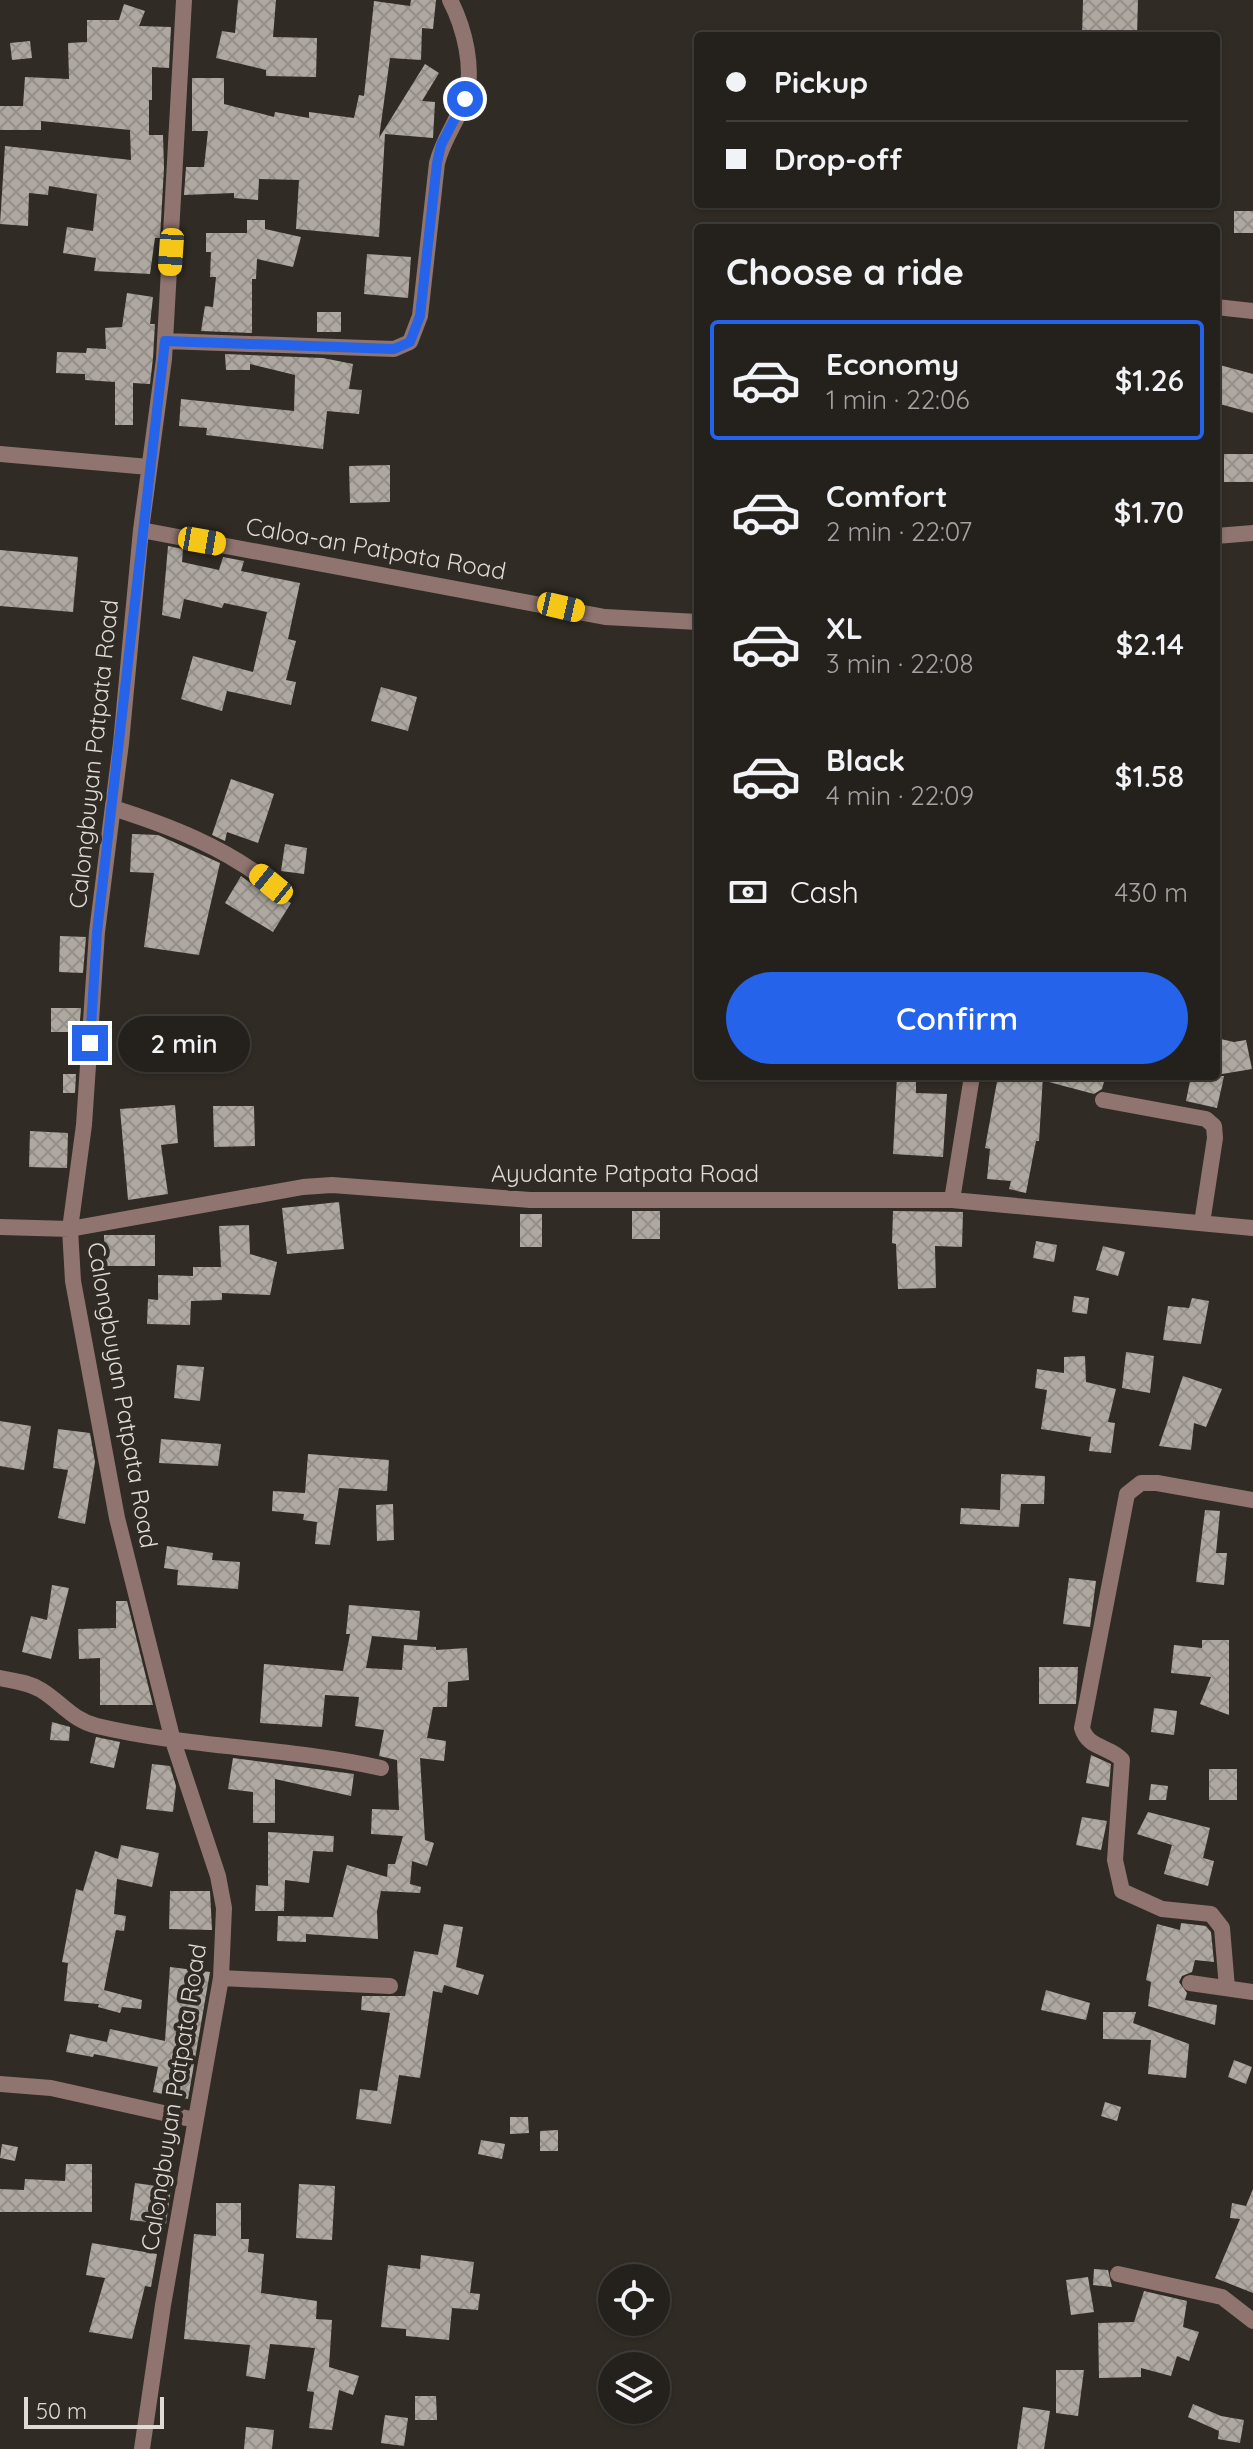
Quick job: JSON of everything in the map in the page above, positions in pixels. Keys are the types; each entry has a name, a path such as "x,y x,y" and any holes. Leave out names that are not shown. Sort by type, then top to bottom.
{"street":[{"name":"Calongbuyan Patpata Road","path":"142,2449 221,1978 224,1908 221,1886 173,1741 117,1518 73,1281 70,1229 84,1125 97,932 165,341 184,0"},
{"path":"165,341 394,349 410,342 420,316 441,145 465,99 469,77 460,23 450,0"},
{"path":"1220,307 1253,311"},
{"path":"0,454 149,467"},
{"name":"Caloa-an Patpata Road","path":"141,530 605,617 694,622"},
{"path":"1220,536 1253,533"},
{"path":"113,808 217,847 242,861 271,884"},
{"path":"952,1200 971,1080"},
{"path":"1103,1100 1206,1119 1214,1126 1215,1138 1202,1223"},
{"name":"Ayudante Patpata Road","path":"0,1227 70,1229 303,1187 332,1185 543,1200 723,1197 952,1200 1253,1228"},
{"path":"1227,1988 1222,1928 1211,1914 1162,1909 1122,1891 1115,1860 1122,1760 1115,1753 1091,1743 1082,1728 1127,1494 1141,1483 1157,1483 1253,1500"},
{"path":"0,1678 43,1690 81,1721 173,1741 273,1748 381,1768"},
{"path":"221,1978 390,1986"},
{"path":"1190,1983 1253,1992"},
{"path":"0,2084 51,2088 195,2120"},
{"path":"1118,2274 1222,2297 1253,2321"}],"building":[{"path":"238,0 276,0 273,37 317,38 316,77 266,76 266,70 216,58 222,31 235,33"},
{"path":"411,0 436,0 433,29 422,28 421,60 390,58 379,138 425,64 439,73 422,101 435,102 433,138 385,134 379,237 296,229 299,180 259,179 258,200 234,198 234,193 184,195 186,167 204,167 208,131 192,131 192,78 224,78 224,104 274,117 275,112 309,118 309,112 354,118 359,95 364,96 374,1 410,6"},
{"path":"1083,0 1138,0 1137,32 1082,32"},
{"path":"124,4 145,11 139,26 171,27 169,68 152,67 152,100 149,100 149,135 163,135 164,168 160,238 155,238 150,274 94,271 96,258 63,253 67,227 93,231 97,194 49,186 48,195 29,193 28,226 0,224 5,146 131,160 130,130 41,121 41,130 0,130 0,106 23,106 25,77 69,79 68,43 87,42 87,20 119,20"},
{"path":"30,41 32,58 12,60 10,43"},
{"path":"1234,211 1253,211 1253,233 1234,233"},
{"path":"247,220 265,220 265,229 301,237 293,267 257,259 256,279 252,279 252,333 201,331 205,306 213,307 216,277 210,277 211,252 206,252 206,233 247,233"},
{"path":"367,254 411,257 408,298 364,294"},
{"path":"127,293 153,297 150,324 155,324 153,358 150,384 133,383 133,425 115,425 115,382 85,380 85,374 56,373 57,352 86,353 87,348 106,349 105,328 122,327"},
{"path":"317,312 341,312 341,332 317,332"},
{"path":"225,354 323,358 353,364 349,389 362,390 359,414 327,411 323,449 206,435 207,428 179,426 181,399 294,411 295,375 250,364 250,370 226,370"},
{"path":"1220,365 1253,374 1253,413 1220,404"},
{"path":"1224,454 1253,454 1253,482 1224,482"},
{"path":"390,465 390,502 350,503 349,466"},
{"path":"168,546 183,549 182,562 219,570 223,557 244,561 241,571 300,583 288,639 296,641 286,680 296,682 291,705 227,691 222,711 181,699 193,656 253,672 267,612 224,603 222,608 184,599 180,619 162,615"},
{"path":"0,550 78,557 73,612 0,606"},
{"path":"381,687 417,697 408,731 371,721"},
{"path":"231,779 274,794 258,843 227,832 225,841 212,835"},
{"path":"132,834 158,835 220,863 199,955 144,947 154,873 130,872"},
{"path":"285,844 307,848 304,874 281,871"},
{"path":"241,876 264,893 276,894 291,903 273,932 225,903"},
{"path":"60,936 86,937 83,973 59,972"},
{"path":"51,1008 81,1008 79,1032 51,1032"},
{"path":"1220,1039 1234,1042 1246,1040 1252,1069 1220,1074"},
{"path":"63,1074 76,1074 75,1093 63,1093"},
{"path":"1220,1076 1224,1076 1217,1108 1186,1101 1190,1080 1220,1080"},
{"path":"897,1080 916,1080 916,1093 947,1094 943,1157 893,1154"},
{"path":"997,1080 1043,1080 1039,1141 1036,1141 1026,1193 1009,1189 1011,1181 987,1179 990,1149 985,1148"},
{"path":"1104,1080 1102,1089 1094,1094 1045,1081"},
{"path":"175,1105 178,1143 161,1145 168,1194 128,1200 120,1109"},
{"path":"213,1106 254,1106 255,1146 214,1147"},
{"path":"30,1131 68,1133 67,1168 29,1167"},
{"path":"339,1202 344,1249 287,1254 282,1208"},
{"path":"632,1211 660,1211 660,1239 632,1239"},
{"path":"893,1211 963,1212 962,1247 935,1246 936,1288 898,1289 896,1244 892,1243"},
{"path":"520,1214 542,1214 542,1247 520,1247"},
{"path":"249,1225 250,1254 277,1262 270,1295 222,1293 222,1300 191,1301 190,1325 147,1324 148,1299 158,1300 158,1275 193,1276 193,1267 221,1267 219,1226"},
{"path":"104,1235 155,1235 155,1266 104,1266"},
{"path":"1036,1241 1057,1245 1054,1262 1033,1258"},
{"path":"1103,1246 1125,1252 1118,1276 1096,1270"},
{"path":"1074,1296 1089,1298 1087,1314 1072,1312"},
{"path":"1192,1298 1209,1301 1201,1344 1163,1340 1168,1306 1189,1308"},
{"path":"1126,1352 1154,1356 1150,1393 1122,1388"},
{"path":"1085,1356 1086,1382 1116,1389 1108,1422 1115,1423 1111,1453 1089,1451 1091,1437 1041,1429 1047,1390 1035,1388 1037,1369 1064,1373 1064,1357"},
{"path":"177,1365 204,1367 200,1401 174,1398"},
{"path":"1183,1376 1222,1389 1206,1427 1194,1423 1191,1450 1159,1446"},
{"path":"0,1421 31,1426 24,1470 0,1466"},
{"path":"58,1429 90,1433 95,1462 85,1524 58,1518 68,1470 53,1468"},
{"path":"161,1439 221,1444 218,1466 159,1463"},
{"path":"308,1454 389,1460 387,1491 339,1488 330,1545 315,1544 317,1522 303,1520 304,1514 272,1511 273,1491 305,1493"},
{"path":"1001,1474 1045,1476 1044,1504 1021,1504 1019,1527 960,1524 961,1508 1000,1510"},
{"path":"393,1504 394,1540 377,1541 376,1505"},
{"path":"1205,1510 1220,1511 1216,1553 1227,1553 1224,1585 1196,1582"},
{"path":"167,1546 213,1553 212,1560 240,1562 238,1589 177,1585 178,1570 164,1568"},
{"path":"1069,1578 1096,1581 1090,1627 1063,1624"},
{"path":"52,1585 69,1588 51,1659 22,1652 31,1616 47,1620"},
{"path":"116,1601 127,1601 153,1705 100,1705 100,1658 79,1659 78,1629 116,1628"},
{"path":"349,1605 420,1611 417,1640 372,1636 366,1668 402,1670 404,1645 436,1647 436,1650 467,1648 469,1680 448,1682 447,1707 433,1707 427,1738 446,1741 444,1761 420,1758 425,1840 434,1843 427,1866 412,1861 410,1884 421,1887 420,1893 381,1891 377,1911 378,1939 306,1934 306,1942 277,1941 278,1916 333,1917 347,1865 387,1877 388,1864 395,1864 403,1836 371,1834 372,1809 399,1810 397,1760 379,1756 384,1730 355,1726 359,1697 325,1695 322,1727 260,1723 264,1664 343,1671 350,1634 346,1634"},
{"path":"1202,1640 1229,1640 1229,1715 1200,1704 1211,1677 1171,1673 1174,1645 1202,1648"},
{"path":"1039,1667 1078,1667 1076,1704 1039,1704"},
{"path":"1154,1708 1177,1711 1174,1735 1151,1732"},
{"path":"52,1722 70,1727 69,1741 50,1740"},
{"path":"96,1737 120,1742 114,1768 90,1763"},
{"path":"1091,1755 1111,1764 1109,1787 1086,1783"},
{"path":"233,1758 354,1774 351,1796 275,1779 275,1823 253,1823 253,1792 228,1789"},
{"path":"152,1764 170,1766 176,1786 173,1812 146,1809"},
{"path":"1209,1769 1237,1769 1237,1800 1209,1800"},
{"path":"1151,1784 1168,1786 1166,1800 1149,1800"},
{"path":"1148,1812 1210,1828 1203,1858 1214,1861 1208,1886 1164,1874 1172,1845 1137,1834"},
{"path":"1082,1817 1107,1821 1101,1850 1076,1845"},
{"path":"268,1832 334,1836 333,1852 313,1851 309,1883 285,1880 284,1911 255,1911 256,1885 268,1886"},
{"path":"121,1845 159,1853 152,1887 117,1879 114,1914 126,1916 124,1931 116,1930 104,1990 142,2000 141,2009 122,2007 120,2013 98,2007 99,2004 64,2001 68,1963 62,1962 76,1889 83,1891 95,1851 118,1859"},
{"path":"170,1891 210,1891 212,1930 169,1929"},
{"path":"1181,1923 1206,1926 1211,1932 1214,1962 1195,1960 1192,1972 1182,1976 1179,1982 1187,1993 1185,2000 1217,2005 1215,2025 1148,2006 1151,1982 1146,1980 1157,1924 1180,1930"},
{"path":"444,1924 463,1927 456,1967 484,1975 478,1995 444,1985 442,1993 433,1991 420,2078 399,2075 391,2124 356,2119 360,2089 377,2091 390,2013 361,2010 362,1996 405,1996 414,1951 438,1955"},
{"path":"170,1967 210,1972 188,2099 153,2092 158,2067 94,2054 93,2057 66,2052 70,2034 107,2042 110,2029 165,2041"},
{"path":"1046,1990 1090,2003 1086,2020 1041,2010"},
{"path":"1103,2012 1136,2012 1133,2023 1189,2044 1186,2078 1148,2074 1151,2040 1103,2039"},
{"path":"1234,2060 1252,2067 1246,2084 1228,2077"},
{"path":"1105,2102 1121,2107 1117,2121 1101,2116"},
{"path":"510,2117 528,2117 529,2133 510,2134"},
{"path":"558,2130 558,2151 540,2151 540,2131"},
{"path":"481,2140 505,2144 502,2159 478,2154"},
{"path":"2,2144 18,2147 15,2161 0,2158"},
{"path":"66,2164 92,2164 92,2212 0,2212 0,2189 24,2190 25,2179 65,2181"},
{"path":"135,2183 171,2188 166,2224 130,2220"},
{"path":"299,2184 335,2186 332,2240 296,2238"},
{"path":"1253,2189 1253,2293 1215,2278 1240,2219 1230,2218 1232,2203 1246,2206"},
{"path":"216,2203 241,2203 241,2239 249,2239 248,2252 264,2254 261,2293 317,2301 316,2319 332,2320 329,2367 359,2376 353,2395 339,2390 332,2430 309,2428 314,2392 307,2391 315,2348 270,2344 265,2379 246,2376 250,2345 184,2339 194,2234 216,2236"},
{"path":"92,2243 157,2254 151,2287 145,2286 132,2339 89,2332 105,2278 86,2275"},
{"path":"421,2255 474,2262 470,2293 480,2294 478,2310 452,2308 449,2340 406,2336 406,2329 381,2327 388,2265 420,2269"},
{"path":"1094,2269 1108,2270 1112,2287 1093,2285"},
{"path":"1088,2277 1094,2312 1071,2315 1066,2280"},
{"path":"1144,2291 1187,2301 1183,2327 1199,2332 1189,2361 1177,2356 1171,2376 1141,2368 1141,2377 1099,2378 1098,2323 1134,2322"},
{"path":"1056,2370 1084,2370 1078,2416 1056,2413"},
{"path":"415,2396 436,2396 437,2420 415,2420"},
{"path":"1193,2404 1221,2416 1244,2420 1240,2443 1218,2439 1219,2431 1188,2417"},
{"path":"1023,2407 1050,2411 1044,2449 1017,2449"},
{"path":"385,2415 408,2418 404,2446 381,2443"},
{"path":"246,2427 274,2430 272,2449 244,2449"}],"route":[{"path":"90,1043 97,932 165,341 394,349 410,342 420,316 441,145 465,99"}]}
